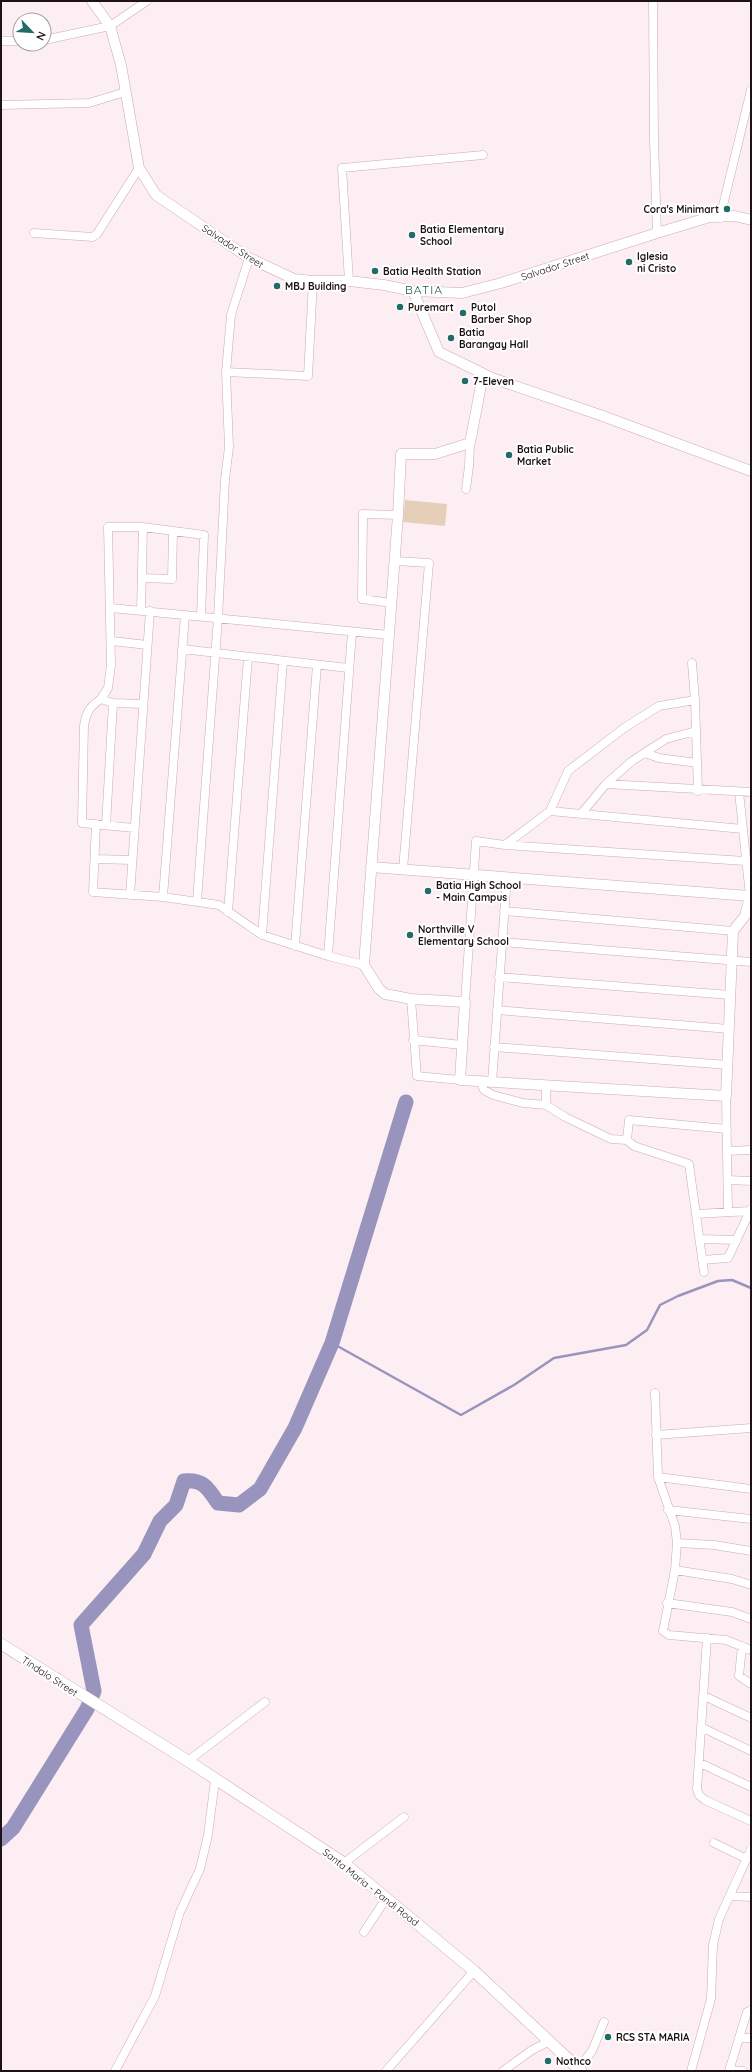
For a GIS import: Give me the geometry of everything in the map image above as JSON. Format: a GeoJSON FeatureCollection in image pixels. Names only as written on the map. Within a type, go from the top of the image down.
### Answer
{"type":"FeatureCollection","features":[{"type":"Feature","properties":{"kind":"main road","name":"Tindalo Street"},"geometry":{"type":"LineString","coordinates":[[1,1644],[99,1707]]}},
{"type":"Feature","properties":{"kind":"main road","name":"Santa Maria - Pandi Road"},"geometry":{"type":"LineString","coordinates":[[99,1707],[188,1761],[344,1863],[387,1897],[474,1971],[580,2070]]}},
{"type":"Feature","properties":{"kind":"street","name":"Salvador Street"},"geometry":{"type":"LineString","coordinates":[[92,1],[110,26],[126,92],[139,168],[156,195],[249,258],[294,279],[313,281],[349,281],[384,285],[413,291],[462,293],[488,287],[657,232],[710,217],[720,218],[735,216],[751,220]]}},
{"type":"Feature","properties":{"kind":"street"},"geometry":{"type":"LineString","coordinates":[[52,38],[110,26],[147,1]]}},
{"type":"Feature","properties":{"kind":"street"},"geometry":{"type":"LineString","coordinates":[[653,1],[654,141],[657,232]]}},
{"type":"Feature","properties":{"kind":"street"},"geometry":{"type":"LineString","coordinates":[[1,41],[12,41]]}},
{"type":"Feature","properties":{"kind":"street"},"geometry":{"type":"LineString","coordinates":[[720,218],[751,90]]}},
{"type":"Feature","properties":{"kind":"street"},"geometry":{"type":"LineString","coordinates":[[1,105],[89,103],[126,92]]}},
{"type":"Feature","properties":{"kind":"street"},"geometry":{"type":"LineString","coordinates":[[349,281],[342,168],[483,155]]}},
{"type":"Feature","properties":{"kind":"street"},"geometry":{"type":"LineString","coordinates":[[34,233],[93,237],[97,234],[139,168]]}},
{"type":"Feature","properties":{"kind":"street"},"geometry":{"type":"LineString","coordinates":[[197,901],[216,653],[225,480],[229,447],[226,372],[231,315],[249,258]]}},
{"type":"Feature","properties":{"kind":"street"},"geometry":{"type":"LineString","coordinates":[[226,372],[308,376],[313,281]]}},
{"type":"Feature","properties":{"kind":"street"},"geometry":{"type":"LineString","coordinates":[[413,291],[439,352],[483,375],[600,414],[751,470]]}},
{"type":"Feature","properties":{"kind":"street"},"geometry":{"type":"LineString","coordinates":[[466,489],[470,443],[483,375]]}},
{"type":"Feature","properties":{"kind":"street"},"geometry":{"type":"LineString","coordinates":[[465,1002],[411,999],[385,994],[379,989],[364,964],[392,603],[401,454],[435,454],[470,443]]}},
{"type":"Feature","properties":{"kind":"street"},"geometry":{"type":"LineString","coordinates":[[392,603],[362,599],[363,514],[398,515]]}},
{"type":"Feature","properties":{"kind":"street"},"geometry":{"type":"LineString","coordinates":[[134,828],[82,823],[84,726],[87,712],[92,705],[100,699],[108,688],[112,641],[108,527],[143,527],[204,535],[201,616]]}},
{"type":"Feature","properties":{"kind":"street"},"geometry":{"type":"LineString","coordinates":[[141,610],[143,527]]}},
{"type":"Feature","properties":{"kind":"street"},"geometry":{"type":"LineString","coordinates":[[142,578],[172,579],[173,531]]}},
{"type":"Feature","properties":{"kind":"street"},"geometry":{"type":"LineString","coordinates":[[395,561],[429,563],[402,869]]}},
{"type":"Feature","properties":{"kind":"street"},"geometry":{"type":"LineString","coordinates":[[111,608],[389,635]]}},
{"type":"Feature","properties":{"kind":"street"},"geometry":{"type":"LineString","coordinates":[[130,895],[150,611]]}},
{"type":"Feature","properties":{"kind":"street"},"geometry":{"type":"LineString","coordinates":[[163,897],[185,615]]}},
{"type":"Feature","properties":{"kind":"street"},"geometry":{"type":"LineString","coordinates":[[328,956],[348,668],[352,632]]}},
{"type":"Feature","properties":{"kind":"street"},"geometry":{"type":"LineString","coordinates":[[112,641],[147,645]]}},
{"type":"Feature","properties":{"kind":"street"},"geometry":{"type":"LineString","coordinates":[[182,649],[348,668]]}},
{"type":"Feature","properties":{"kind":"street"},"geometry":{"type":"LineString","coordinates":[[228,912],[248,656]]}},
{"type":"Feature","properties":{"kind":"street"},"geometry":{"type":"LineString","coordinates":[[262,935],[283,661]]}},
{"type":"Feature","properties":{"kind":"street"},"geometry":{"type":"LineString","coordinates":[[692,663],[695,700],[698,791]]}},
{"type":"Feature","properties":{"kind":"street"},"geometry":{"type":"LineString","coordinates":[[295,946],[317,664]]}},
{"type":"Feature","properties":{"kind":"street"},"geometry":{"type":"LineString","coordinates":[[100,699],[113,703],[143,704]]}},
{"type":"Feature","properties":{"kind":"street"},"geometry":{"type":"LineString","coordinates":[[505,845],[550,811],[568,771],[618,732],[659,706],[695,700]]}},
{"type":"Feature","properties":{"kind":"street"},"geometry":{"type":"LineString","coordinates":[[106,826],[113,703]]}},
{"type":"Feature","properties":{"kind":"street"},"geometry":{"type":"LineString","coordinates":[[581,814],[606,784],[632,761],[666,739],[696,731]]}},
{"type":"Feature","properties":{"kind":"street"},"geometry":{"type":"LineString","coordinates":[[645,753],[659,758],[697,762]]}},
{"type":"Feature","properties":{"kind":"street"},"geometry":{"type":"LineString","coordinates":[[606,784],[698,791],[751,792]]}},
{"type":"Feature","properties":{"kind":"street"},"geometry":{"type":"LineString","coordinates":[[728,1212],[726,1096],[733,931],[745,916],[750,896],[739,792]]}},
{"type":"Feature","properties":{"kind":"street"},"geometry":{"type":"LineString","coordinates":[[550,811],[742,829]]}},
{"type":"Feature","properties":{"kind":"street"},"geometry":{"type":"LineString","coordinates":[[96,824],[93,892],[163,897],[219,905],[262,935],[328,956],[364,964]]}},
{"type":"Feature","properties":{"kind":"street"},"geometry":{"type":"LineString","coordinates":[[460,1080],[475,875],[476,841],[505,845],[746,862]]}},
{"type":"Feature","properties":{"kind":"street"},"geometry":{"type":"LineString","coordinates":[[95,859],[132,860]]}},
{"type":"Feature","properties":{"kind":"street"},"geometry":{"type":"LineString","coordinates":[[371,867],[750,896]]}},
{"type":"Feature","properties":{"kind":"street"},"geometry":{"type":"LineString","coordinates":[[492,1082],[507,877]]}},
{"type":"Feature","properties":{"kind":"street"},"geometry":{"type":"LineString","coordinates":[[504,911],[733,931]]}},
{"type":"Feature","properties":{"kind":"street"},"geometry":{"type":"LineString","coordinates":[[502,942],[751,962]]}},
{"type":"Feature","properties":{"kind":"street"},"geometry":{"type":"LineString","coordinates":[[499,977],[730,995]]}},
{"type":"Feature","properties":{"kind":"street"},"geometry":{"type":"LineString","coordinates":[[411,999],[417,1076],[460,1080],[726,1096]]}},
{"type":"Feature","properties":{"kind":"street"},"geometry":{"type":"LineString","coordinates":[[497,1010],[729,1029]]}},
{"type":"Feature","properties":{"kind":"street"},"geometry":{"type":"LineString","coordinates":[[413,1040],[462,1045]]}},
{"type":"Feature","properties":{"kind":"street"},"geometry":{"type":"LineString","coordinates":[[494,1048],[728,1065]]}},
{"type":"Feature","properties":{"kind":"street"},"geometry":{"type":"LineString","coordinates":[[480,1081],[484,1090],[493,1095],[523,1103],[546,1105],[565,1117],[611,1139],[627,1140],[634,1146],[689,1164],[704,1272]]}},
{"type":"Feature","properties":{"kind":"street"},"geometry":{"type":"LineString","coordinates":[[546,1085],[546,1105]]}},
{"type":"Feature","properties":{"kind":"street"},"geometry":{"type":"LineString","coordinates":[[627,1140],[628,1120],[727,1129]]}},
{"type":"Feature","properties":{"kind":"street"},"geometry":{"type":"LineString","coordinates":[[727,1151],[751,1150]]}},
{"type":"Feature","properties":{"kind":"street"},"geometry":{"type":"LineString","coordinates":[[728,1180],[751,1181]]}},
{"type":"Feature","properties":{"kind":"street"},"geometry":{"type":"LineString","coordinates":[[696,1214],[751,1210],[728,1258],[702,1260]]}},
{"type":"Feature","properties":{"kind":"street"},"geometry":{"type":"LineString","coordinates":[[700,1239],[737,1240]]}},
{"type":"Feature","properties":{"kind":"street"},"geometry":{"type":"LineString","coordinates":[[655,1392],[658,1477],[668,1510],[675,1526],[677,1543],[675,1570],[663,1625],[666,1634],[726,1640],[751,1650]]}},
{"type":"Feature","properties":{"kind":"street"},"geometry":{"type":"LineString","coordinates":[[656,1435],[751,1428]]}},
{"type":"Feature","properties":{"kind":"street"},"geometry":{"type":"LineString","coordinates":[[658,1477],[751,1489]]}},
{"type":"Feature","properties":{"kind":"street"},"geometry":{"type":"LineString","coordinates":[[668,1510],[751,1519]]}},
{"type":"Feature","properties":{"kind":"street"},"geometry":{"type":"LineString","coordinates":[[677,1543],[714,1545],[751,1551]]}},
{"type":"Feature","properties":{"kind":"street"},"geometry":{"type":"LineString","coordinates":[[675,1570],[732,1580],[751,1585]]}},
{"type":"Feature","properties":{"kind":"street"},"geometry":{"type":"LineString","coordinates":[[667,1603],[732,1612],[751,1619]]}},
{"type":"Feature","properties":{"kind":"street"},"geometry":{"type":"LineString","coordinates":[[707,1638],[703,1728],[697,1790],[699,1795],[705,1800],[751,1821]]}},
{"type":"Feature","properties":{"kind":"street"},"geometry":{"type":"LineString","coordinates":[[742,1646],[739,1676],[751,1684]]}},
{"type":"Feature","properties":{"kind":"street"},"geometry":{"type":"LineString","coordinates":[[704,1696],[751,1718]]}},
{"type":"Feature","properties":{"kind":"street"},"geometry":{"type":"LineString","coordinates":[[188,1761],[265,1702]]}},
{"type":"Feature","properties":{"kind":"street"},"geometry":{"type":"LineString","coordinates":[[703,1728],[751,1751]]}},
{"type":"Feature","properties":{"kind":"street"},"geometry":{"type":"LineString","coordinates":[[700,1763],[751,1786]]}},
{"type":"Feature","properties":{"kind":"street"},"geometry":{"type":"LineString","coordinates":[[115,2071],[156,1996],[180,1912],[200,1869],[208,1835],[215,1780]]}},
{"type":"Feature","properties":{"kind":"street"},"geometry":{"type":"LineString","coordinates":[[344,1863],[404,1817]]}},
{"type":"Feature","properties":{"kind":"street"},"geometry":{"type":"LineString","coordinates":[[714,1843],[746,1859]]}},
{"type":"Feature","properties":{"kind":"street"},"geometry":{"type":"LineString","coordinates":[[691,2071],[711,1999],[713,1945],[719,1919],[751,1849]]}},
{"type":"Feature","properties":{"kind":"street"},"geometry":{"type":"LineString","coordinates":[[730,1896],[751,1897]]}},
{"type":"Feature","properties":{"kind":"street"},"geometry":{"type":"LineString","coordinates":[[364,1932],[387,1897]]}},
{"type":"Feature","properties":{"kind":"street"},"geometry":{"type":"LineString","coordinates":[[386,2071],[474,1971]]}},
{"type":"Feature","properties":{"kind":"street"},"geometry":{"type":"LineString","coordinates":[[743,2071],[730,2070],[747,2012],[751,2010]]}},
{"type":"Feature","properties":{"kind":"street"},"geometry":{"type":"LineString","coordinates":[[580,2070],[592,2050],[604,2022]]}},
{"type":"Feature","properties":{"kind":"street"},"geometry":{"type":"LineString","coordinates":[[739,2038],[751,2038]]}},
{"type":"Feature","properties":{"kind":"street"},"geometry":{"type":"LineString","coordinates":[[503,2071],[532,2050],[550,2041]]}},
{"type":"Feature","properties":{"kind":"shaded area"},"geometry":{"type":"Polygon","coordinates":[[[405,500],[447,504],[445,526],[403,522],[405,500]]]}},
{"type":"Feature","properties":{"kind":"waterway"},"geometry":{"type":"LineString","coordinates":[[1,1839],[13,1828],[87,1709],[94,1691],[81,1625],[144,1554],[160,1521],[176,1505],[184,1481],[196,1481],[200,1483],[208,1489],[218,1503],[239,1505],[260,1489],[295,1428],[332,1343],[406,1102]]}},
{"type":"Feature","properties":{"kind":"waterway"},"geometry":{"type":"LineString","coordinates":[[332,1343],[461,1415],[514,1385],[554,1358],[626,1345],[647,1330],[660,1305],[678,1296],[718,1281],[732,1280],[751,1288]]}},
{"type":"Feature","properties":{"kind":"place","name":"Cora's Minimart"},"geometry":{"type":"Point","coordinates":[727,209]}},
{"type":"Feature","properties":{"kind":"place","name":"Batia Elementary School"},"geometry":{"type":"Point","coordinates":[412,235]}},
{"type":"Feature","properties":{"kind":"place","name":"Iglesia ni Cristo"},"geometry":{"type":"Point","coordinates":[629,262]}},
{"type":"Feature","properties":{"kind":"place","name":"Batia Health Station"},"geometry":{"type":"Point","coordinates":[375,271]}},
{"type":"Feature","properties":{"kind":"place","name":"MBJ Building"},"geometry":{"type":"Point","coordinates":[277,286]}},
{"type":"Feature","properties":{"kind":"place","name":"Puremart"},"geometry":{"type":"Point","coordinates":[400,307]}},
{"type":"Feature","properties":{"kind":"place","name":"Putol Barber Shop"},"geometry":{"type":"Point","coordinates":[463,313]}},
{"type":"Feature","properties":{"kind":"place","name":"Batia Barangay Hall"},"geometry":{"type":"Point","coordinates":[451,338]}},
{"type":"Feature","properties":{"kind":"place","name":"7-Eleven"},"geometry":{"type":"Point","coordinates":[465,381]}},
{"type":"Feature","properties":{"kind":"place","name":"Batia Public Market"},"geometry":{"type":"Point","coordinates":[509,455]}},
{"type":"Feature","properties":{"kind":"place","name":"Batia High School - Main Campus"},"geometry":{"type":"Point","coordinates":[428,891]}},
{"type":"Feature","properties":{"kind":"place","name":"Northville V Elementary School"},"geometry":{"type":"Point","coordinates":[410,935]}},
{"type":"Feature","properties":{"kind":"place","name":"RCS STA MARIA"},"geometry":{"type":"Point","coordinates":[608,2037]}},
{"type":"Feature","properties":{"kind":"place","name":"Nothco"},"geometry":{"type":"Point","coordinates":[548,2061]}},
{"type":"Feature","properties":{"kind":"district","name":"BATIA"},"geometry":{"type":"Point","coordinates":[424,290]}}]}
